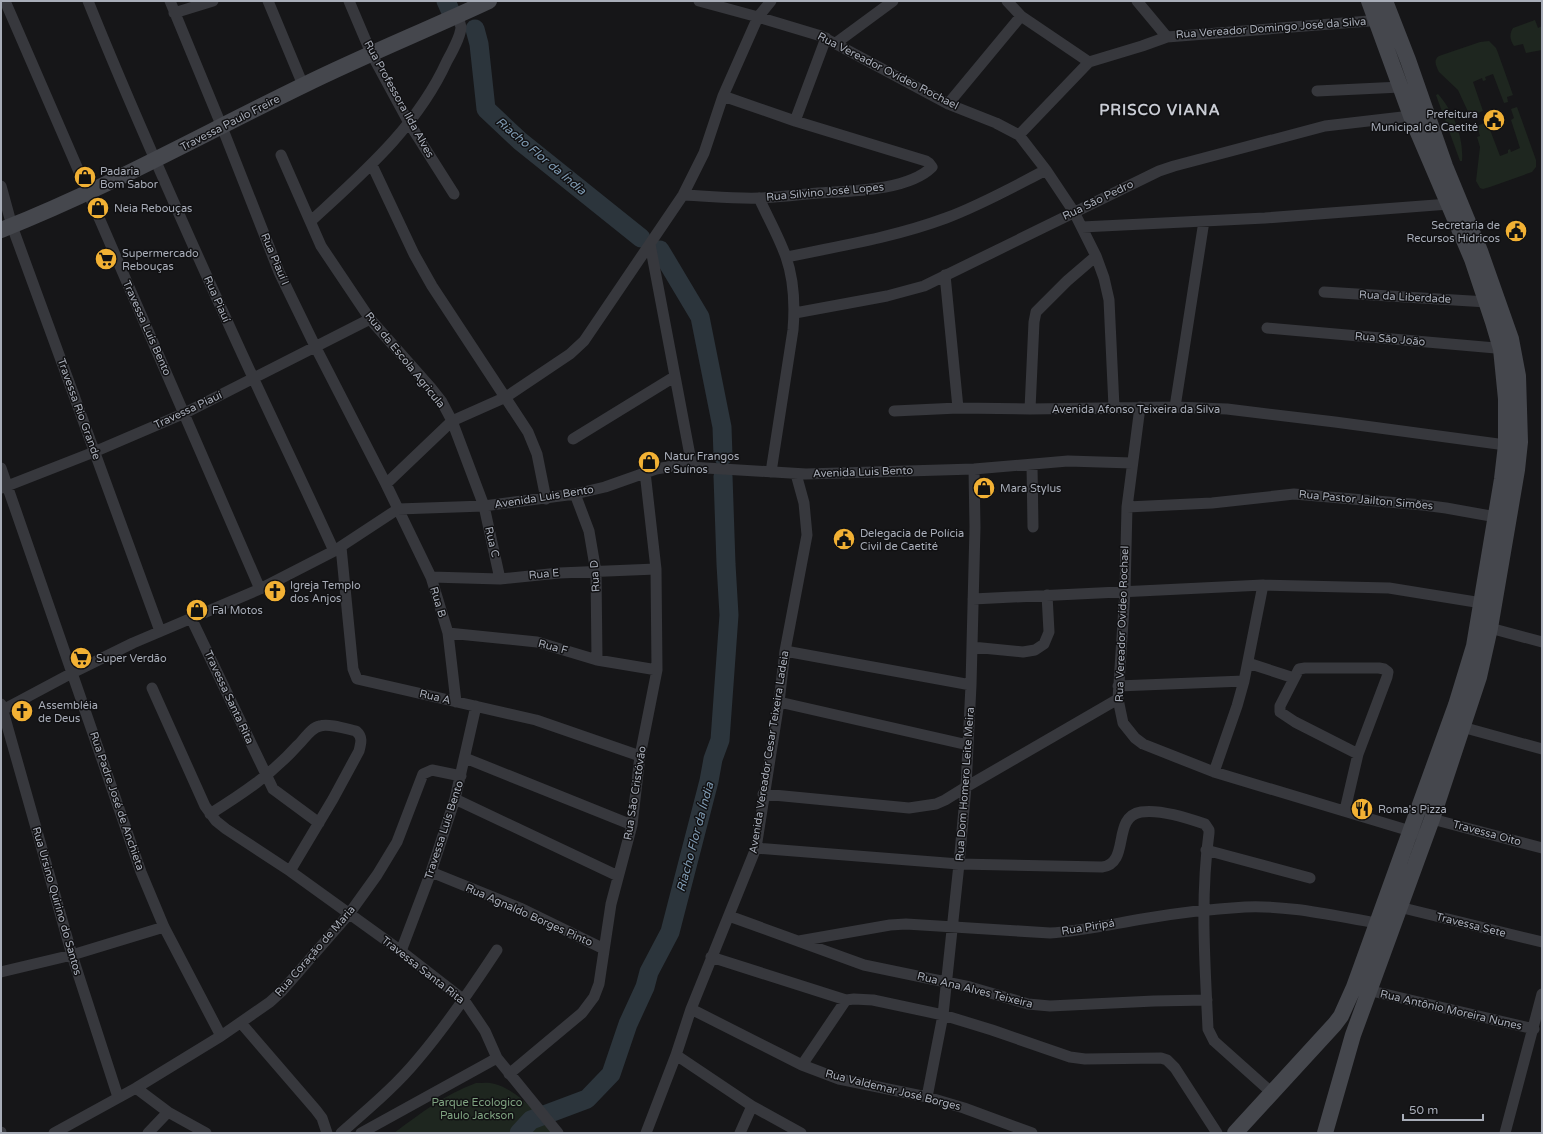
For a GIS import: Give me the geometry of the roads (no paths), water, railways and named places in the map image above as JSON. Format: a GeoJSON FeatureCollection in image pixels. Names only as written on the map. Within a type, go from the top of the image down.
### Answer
{"type":"FeatureCollection","features":[{"type":"Feature","properties":{"kind":"street","name":"Travessa Luís Bento"},"geometry":{"type":"LineString","coordinates":[[5,1],[87,193],[185,413],[260,589]]}},
{"type":"Feature","properties":{"kind":"street","name":"Rua Piauí"},"geometry":{"type":"LineString","coordinates":[[88,1],[155,160],[254,378],[337,549]]}},
{"type":"Feature","properties":{"kind":"street","name":"Rua Piauí I"},"geometry":{"type":"LineString","coordinates":[[170,1],[222,127],[279,272],[398,509]]}},
{"type":"Feature","properties":{"kind":"street"},"geometry":{"type":"LineString","coordinates":[[174,13],[213,1]]}},
{"type":"Feature","properties":{"kind":"street"},"geometry":{"type":"LineString","coordinates":[[268,1],[303,85]]}},
{"type":"Feature","properties":{"kind":"street","name":"Rua Professora Ilda Alves"},"geometry":{"type":"LineString","coordinates":[[349,1],[371,52],[409,123],[454,194]]}},
{"type":"Feature","properties":{"kind":"street","name":"Travessa Paulo Freire"},"geometry":{"type":"LineString","coordinates":[[6,228],[87,193],[371,52],[489,1]]}},
{"type":"Feature","properties":{"kind":"street","name":"Rua Vereador Ovídeo Rochael"},"geometry":{"type":"LineString","coordinates":[[699,1],[808,31],[831,40],[948,104],[996,123],[1019,135],[1046,170],[1074,212],[1096,256],[1104,278],[1109,300],[1114,407]]}},
{"type":"Feature","properties":{"kind":"street"},"geometry":{"type":"LineString","coordinates":[[386,484],[452,421],[506,398],[570,354],[584,341],[683,195],[704,152],[723,96],[758,17],[771,1]]}},
{"type":"Feature","properties":{"kind":"street"},"geometry":{"type":"LineString","coordinates":[[723,96],[795,121],[831,40],[893,1]]}},
{"type":"Feature","properties":{"kind":"street"},"geometry":{"type":"LineString","coordinates":[[1007,1],[1021,16],[1089,62]]}},
{"type":"Feature","properties":{"kind":"street"},"geometry":{"type":"LineString","coordinates":[[1137,1],[1167,36]]}},
{"type":"Feature","properties":{"kind":"street"},"geometry":{"type":"LineString","coordinates":[[1327,1132],[1352,1035],[1361,989],[1377,923],[1456,705],[1470,661],[1487,604],[1502,518],[1517,470],[1512,446],[1518,376],[1486,302],[1455,208],[1440,153],[1408,60],[1384,20],[1370,1]]}},
{"type":"Feature","properties":{"kind":"street"},"geometry":{"type":"LineString","coordinates":[[1385,1],[1384,20],[1393,66],[1411,116],[1455,208],[1506,322],[1507,349]]}},
{"type":"Feature","properties":{"kind":"street"},"geometry":{"type":"LineString","coordinates":[[311,221],[372,165],[409,123],[438,80],[449,58],[461,29],[458,15]]}},
{"type":"Feature","properties":{"kind":"street"},"geometry":{"type":"LineString","coordinates":[[948,104],[1021,16]]}},
{"type":"Feature","properties":{"kind":"street","name":"Rua Vereador Domingo José da Silva"},"geometry":{"type":"LineString","coordinates":[[1019,135],[1089,62],[1142,46],[1167,36],[1384,20]]}},
{"type":"Feature","properties":{"kind":"street"},"geometry":{"type":"LineString","coordinates":[[1393,66],[1408,60]]}},
{"type":"Feature","properties":{"kind":"street"},"geometry":{"type":"LineString","coordinates":[[1317,91],[1401,87]]}},
{"type":"Feature","properties":{"kind":"street","name":"Rua São Pedro"},"geometry":{"type":"LineString","coordinates":[[795,313],[907,291],[924,286],[1159,171],[1174,166],[1325,126],[1411,116]]}},
{"type":"Feature","properties":{"kind":"street","name":"Rua Silvino José Lopes"},"geometry":{"type":"LineString","coordinates":[[683,195],[759,198],[886,187],[918,176],[932,167],[926,161],[795,121]]}},
{"type":"Feature","properties":{"kind":"street","name":"Rua da Escola Agricula"},"geometry":{"type":"LineString","coordinates":[[281,155],[322,246],[370,319],[442,402],[452,421],[484,506]]}},
{"type":"Feature","properties":{"kind":"street"},"geometry":{"type":"LineString","coordinates":[[372,165],[414,254],[432,286],[528,432],[534,444],[546,499]]}},
{"type":"Feature","properties":{"kind":"street"},"geometry":{"type":"LineString","coordinates":[[786,257],[880,238],[946,218],[985,201],[1046,170]]}},
{"type":"Feature","properties":{"kind":"street","name":"Travessa Rio Grande"},"geometry":{"type":"LineString","coordinates":[[1,186],[6,228],[94,452],[160,631]]}},
{"type":"Feature","properties":{"kind":"street"},"geometry":{"type":"LineString","coordinates":[[759,198],[786,257],[793,289],[795,313],[771,472]]}},
{"type":"Feature","properties":{"kind":"street"},"geometry":{"type":"LineString","coordinates":[[1082,227],[1455,208]]}},
{"type":"Feature","properties":{"kind":"street"},"geometry":{"type":"LineString","coordinates":[[1175,407],[1204,221]]}},
{"type":"Feature","properties":{"kind":"street"},"geometry":{"type":"LineString","coordinates":[[650,244],[692,466]]}},
{"type":"Feature","properties":{"kind":"street"},"geometry":{"type":"LineString","coordinates":[[1030,409],[1034,322],[1036,312],[1067,281],[1096,256]]}},
{"type":"Feature","properties":{"kind":"street"},"geometry":{"type":"LineString","coordinates":[[945,275],[958,408]]}},
{"type":"Feature","properties":{"kind":"street","name":"Rua da Liberdade"},"geometry":{"type":"LineString","coordinates":[[1324,292],[1486,302]]}},
{"type":"Feature","properties":{"kind":"street","name":"Travessa Piauí"},"geometry":{"type":"LineString","coordinates":[[4,487],[94,452],[185,413],[370,319]]}},
{"type":"Feature","properties":{"kind":"street","name":"Rua São João"},"geometry":{"type":"LineString","coordinates":[[1267,328],[1507,349]]}},
{"type":"Feature","properties":{"kind":"street"},"geometry":{"type":"LineString","coordinates":[[573,439],[674,377]]}},
{"type":"Feature","properties":{"kind":"street","name":"Rua Vereador Ovídeo Rochael"},"geometry":{"type":"LineString","coordinates":[[1140,407],[1127,507],[1125,590],[1118,686],[1118,699],[1123,723],[1135,738],[1155,749],[1214,772],[1345,810],[1426,836]]}},
{"type":"Feature","properties":{"kind":"street","name":"Avenida Afonso Teixeira da Silva"},"geometry":{"type":"LineString","coordinates":[[894,411],[958,408],[1030,409],[1175,407],[1247,411],[1512,446]]}},
{"type":"Feature","properties":{"kind":"street","name":"Avenida Luis Bento"},"geometry":{"type":"LineString","coordinates":[[398,509],[484,506],[546,499],[605,487],[645,472],[665,467],[692,466],[796,474],[974,469],[1068,461],[1132,463]]}},
{"type":"Feature","properties":{"kind":"street"},"geometry":{"type":"LineString","coordinates":[[1032,464],[1033,527]]}},
{"type":"Feature","properties":{"kind":"street","name":"Rua Padre José de Anchieta"},"geometry":{"type":"LineString","coordinates":[[1,468],[4,487],[72,673],[141,872],[164,927],[221,1036]]}},
{"type":"Feature","properties":{"kind":"street","name":"Rua Dom Homero Leite Meira"},"geometry":{"type":"LineString","coordinates":[[927,1097],[943,1016],[960,864],[966,787],[972,647],[975,527],[974,469]]}},
{"type":"Feature","properties":{"kind":"street","name":"Rua São Cristóvão"},"geometry":{"type":"LineString","coordinates":[[509,1074],[582,1013],[594,997],[599,984],[609,916],[632,825],[640,756],[658,670],[656,569],[645,472]]}},
{"type":"Feature","properties":{"kind":"street","name":"Avenida Vereador Cesar Teixeira Ladeia"},"geometry":{"type":"LineString","coordinates":[[646,1133],[711,957],[756,848],[786,651],[807,535],[805,509],[796,474]]}},
{"type":"Feature","properties":{"kind":"street","name":"Rua D"},"geometry":{"type":"LineString","coordinates":[[574,494],[589,531],[596,572],[597,660]]}},
{"type":"Feature","properties":{"kind":"street","name":"Rua Pastor Jailton Simões"},"geometry":{"type":"LineString","coordinates":[[1127,507],[1212,503],[1294,494],[1423,505],[1502,518]]}},
{"type":"Feature","properties":{"kind":"street","name":"Rua C"},"geometry":{"type":"LineString","coordinates":[[484,506],[500,578]]}},
{"type":"Feature","properties":{"kind":"street"},"geometry":{"type":"LineString","coordinates":[[2,708],[160,631],[260,589],[337,549],[398,509]]}},
{"type":"Feature","properties":{"kind":"street","name":"Rua B"},"geometry":{"type":"LineString","coordinates":[[398,509],[431,577],[448,633],[456,702]]}},
{"type":"Feature","properties":{"kind":"street","name":"Rua A"},"geometry":{"type":"LineString","coordinates":[[337,549],[355,677],[361,680],[553,725],[640,756]]}},
{"type":"Feature","properties":{"kind":"street","name":"Rua E"},"geometry":{"type":"LineString","coordinates":[[431,577],[500,578],[559,573],[656,569]]}},
{"type":"Feature","properties":{"kind":"street"},"geometry":{"type":"LineString","coordinates":[[973,599],[1125,590],[1263,585],[1389,588],[1487,604]]}},
{"type":"Feature","properties":{"kind":"street"},"geometry":{"type":"LineString","coordinates":[[1214,772],[1244,681],[1263,585]]}},
{"type":"Feature","properties":{"kind":"street"},"geometry":{"type":"LineString","coordinates":[[972,647],[1023,652],[1035,650],[1044,644],[1049,632],[1047,594]]}},
{"type":"Feature","properties":{"kind":"street"},"geometry":{"type":"LineString","coordinates":[[1235,1133],[1335,1024],[1361,989],[1399,907],[1426,836],[1479,677],[1490,628],[1487,604]]}},
{"type":"Feature","properties":{"kind":"street","name":"Travessa Santa Rita"},"geometry":{"type":"LineString","coordinates":[[191,618],[273,789],[319,823]]}},
{"type":"Feature","properties":{"kind":"street"},"geometry":{"type":"LineString","coordinates":[[1490,628],[1542,642]]}},
{"type":"Feature","properties":{"kind":"street","name":"Rua F"},"geometry":{"type":"LineString","coordinates":[[448,633],[537,642],[597,660],[658,670]]}},
{"type":"Feature","properties":{"kind":"street"},"geometry":{"type":"LineString","coordinates":[[786,651],[971,685]]}},
{"type":"Feature","properties":{"kind":"street"},"geometry":{"type":"LineString","coordinates":[[1248,663],[1294,678]]}},
{"type":"Feature","properties":{"kind":"street"},"geometry":{"type":"LineString","coordinates":[[1345,810],[1358,754],[1387,677],[1387,670],[1379,668],[1305,668],[1298,670],[1280,706],[1280,712],[1295,722],[1358,754]]}},
{"type":"Feature","properties":{"kind":"street"},"geometry":{"type":"LineString","coordinates":[[1118,686],[1244,681]]}},
{"type":"Feature","properties":{"kind":"street","name":"Travessa Santa Rita"},"geometry":{"type":"LineString","coordinates":[[152,688],[210,814],[226,829],[290,871],[401,951],[464,1000],[485,1031],[497,1058],[558,1133]]}},
{"type":"Feature","properties":{"kind":"street"},"geometry":{"type":"LineString","coordinates":[[764,794],[910,808],[936,804],[1118,699]]}},
{"type":"Feature","properties":{"kind":"street"},"geometry":{"type":"LineString","coordinates":[[779,702],[968,745]]}},
{"type":"Feature","properties":{"kind":"street","name":"Travessa Luís Bento"},"geometry":{"type":"LineString","coordinates":[[401,951],[431,872],[455,798],[476,706]]}},
{"type":"Feature","properties":{"kind":"street","name":"Rua Ursino Quirino do Santos"},"geometry":{"type":"LineString","coordinates":[[2,708],[72,956],[118,1097]]}},
{"type":"Feature","properties":{"kind":"street"},"geometry":{"type":"LineString","coordinates":[[210,814],[267,776],[308,734],[319,726],[324,725],[356,731],[361,737],[359,751],[319,823],[290,871]]}},
{"type":"Feature","properties":{"kind":"street"},"geometry":{"type":"LineString","coordinates":[[1462,726],[1542,749]]}},
{"type":"Feature","properties":{"kind":"street"},"geometry":{"type":"LineString","coordinates":[[465,758],[632,825]]}},
{"type":"Feature","properties":{"kind":"street","name":"Rua Coração de Maria"},"geometry":{"type":"LineString","coordinates":[[54,1133],[136,1088],[221,1036],[270,1002],[282,991],[349,914],[377,875],[397,842],[423,774],[432,770],[461,776]]}},
{"type":"Feature","properties":{"kind":"street"},"geometry":{"type":"LineString","coordinates":[[455,798],[618,876]]}},
{"type":"Feature","properties":{"kind":"street"},"geometry":{"type":"LineString","coordinates":[[756,848],[960,864],[1102,867],[1109,866],[1116,859],[1125,824],[1133,814],[1149,811],[1160,812],[1205,824],[1209,830],[1203,881],[1208,1029],[1214,1041],[1272,1093]]}},
{"type":"Feature","properties":{"kind":"street","name":"Travessa Oito"},"geometry":{"type":"LineString","coordinates":[[1432,819],[1542,848]]}},
{"type":"Feature","properties":{"kind":"street"},"geometry":{"type":"LineString","coordinates":[[1206,850],[1310,878]]}},
{"type":"Feature","properties":{"kind":"street","name":"Rua Agnaldo Borges Pinto"},"geometry":{"type":"LineString","coordinates":[[431,872],[520,908],[604,949]]}},
{"type":"Feature","properties":{"kind":"street","name":"Rua Piripá"},"geometry":{"type":"LineString","coordinates":[[799,941],[897,924],[952,926],[1050,933],[1067,932],[1161,916],[1244,907],[1274,907],[1377,923]]}},
{"type":"Feature","properties":{"kind":"street","name":"Travessa Sete"},"geometry":{"type":"LineString","coordinates":[[1399,907],[1542,942]]}},
{"type":"Feature","properties":{"kind":"street","name":"Rua Ana Alves Teixeira"},"geometry":{"type":"LineString","coordinates":[[729,916],[864,965],[970,987],[1039,1006],[1162,1000],[1207,1000]]}},
{"type":"Feature","properties":{"kind":"street"},"geometry":{"type":"LineString","coordinates":[[1,972],[72,956],[164,927]]}},
{"type":"Feature","properties":{"kind":"street"},"geometry":{"type":"LineString","coordinates":[[341,1133],[393,1086],[418,1060],[464,1000],[496,950]]}},
{"type":"Feature","properties":{"kind":"street"},"geometry":{"type":"LineString","coordinates":[[711,957],[846,1000],[873,1000],[943,1016],[992,1030],[1070,1057],[1085,1059],[1153,1058],[1167,1060],[1175,1068],[1217,1133]]}},
{"type":"Feature","properties":{"kind":"street","name":"Rua Antônio Moreira Nunes"},"geometry":{"type":"LineString","coordinates":[[1361,989],[1534,1029]]}},
{"type":"Feature","properties":{"kind":"street"},"geometry":{"type":"LineString","coordinates":[[1506,1133],[1542,994]]}},
{"type":"Feature","properties":{"kind":"street"},"geometry":{"type":"LineString","coordinates":[[802,1065],[846,1000]]}},
{"type":"Feature","properties":{"kind":"street","name":"Rua Valdemar José Borges"},"geometry":{"type":"LineString","coordinates":[[691,1009],[802,1065],[838,1079],[927,1097],[964,1108],[1032,1133]]}},
{"type":"Feature","properties":{"kind":"street"},"geometry":{"type":"LineString","coordinates":[[241,1023],[316,1110],[322,1118],[327,1133]]}},
{"type":"Feature","properties":{"kind":"street"},"geometry":{"type":"LineString","coordinates":[[676,1055],[752,1106],[801,1133]]}},
{"type":"Feature","properties":{"kind":"street"},"geometry":{"type":"LineString","coordinates":[[361,1133],[497,1058]]}},
{"type":"Feature","properties":{"kind":"street"},"geometry":{"type":"LineString","coordinates":[[136,1088],[168,1112],[206,1133]]}},
{"type":"Feature","properties":{"kind":"street"},"geometry":{"type":"LineString","coordinates":[[740,1133],[752,1106]]}},
{"type":"Feature","properties":{"kind":"street"},"geometry":{"type":"LineString","coordinates":[[148,1133],[168,1112]]}},
{"type":"Feature","properties":{"kind":"waterway","name":"Riacho Flor da Índia"},"geometry":{"type":"LineString","coordinates":[[446,1],[450,10]]}},
{"type":"Feature","properties":{"kind":"waterway","name":"Riacho Flor da Índia"},"geometry":{"type":"LineString","coordinates":[[475,29],[479,44],[486,109],[520,141],[641,238]]}},
{"type":"Feature","properties":{"kind":"waterway","name":"Riacho Flor da Índia"},"geometry":{"type":"LineString","coordinates":[[660,250],[700,317],[722,427],[723,456]]}},
{"type":"Feature","properties":{"kind":"waterway","name":"Riacho Flor da Índia"},"geometry":{"type":"LineString","coordinates":[[519,1133],[531,1120],[587,1099],[611,1074],[628,1024],[645,987],[649,972],[670,932],[709,781],[713,759],[720,740],[729,615],[723,476]]}},
{"type":"Feature","properties":{"kind":"place","name":"Prefeitura Municipal de Caetité"},"geometry":{"type":"Point","coordinates":[1494,120]}},
{"type":"Feature","properties":{"kind":"place","name":"Padaria Bom Sabor"},"geometry":{"type":"Point","coordinates":[85,177]}},
{"type":"Feature","properties":{"kind":"place","name":"Neia Rebouças"},"geometry":{"type":"Point","coordinates":[98,208]}},
{"type":"Feature","properties":{"kind":"place","name":"Secretaria de Recursos Hídricos"},"geometry":{"type":"Point","coordinates":[1516,231]}},
{"type":"Feature","properties":{"kind":"place","name":"Supermercado Rebouças"},"geometry":{"type":"Point","coordinates":[106,259]}},
{"type":"Feature","properties":{"kind":"place","name":"Natur Frangos e Suínos"},"geometry":{"type":"Point","coordinates":[649,462]}},
{"type":"Feature","properties":{"kind":"place","name":"Mara Stylus"},"geometry":{"type":"Point","coordinates":[984,488]}},
{"type":"Feature","properties":{"kind":"place","name":"Delegacia de Polícia Civil de Caetité"},"geometry":{"type":"Point","coordinates":[844,539]}},
{"type":"Feature","properties":{"kind":"place","name":"Igreja Templo dos Anjos"},"geometry":{"type":"Point","coordinates":[275,591]}},
{"type":"Feature","properties":{"kind":"place","name":"Fal Motos"},"geometry":{"type":"Point","coordinates":[197,610]}},
{"type":"Feature","properties":{"kind":"place","name":"Super Verdão"},"geometry":{"type":"Point","coordinates":[81,658]}},
{"type":"Feature","properties":{"kind":"place","name":"Assembléia de Deus"},"geometry":{"type":"Point","coordinates":[22,711]}},
{"type":"Feature","properties":{"kind":"place","name":"Roma's Pizza"},"geometry":{"type":"Point","coordinates":[1362,809]}},
{"type":"Feature","properties":{"kind":"district","name":"PRISCO VIANA"},"geometry":{"type":"Point","coordinates":[1160,110]}},
{"type":"Feature","properties":{"kind":"park label","name":"Parque Ecologico Paulo Jackson"},"geometry":{"type":"Point","coordinates":[477,1108]}}]}
